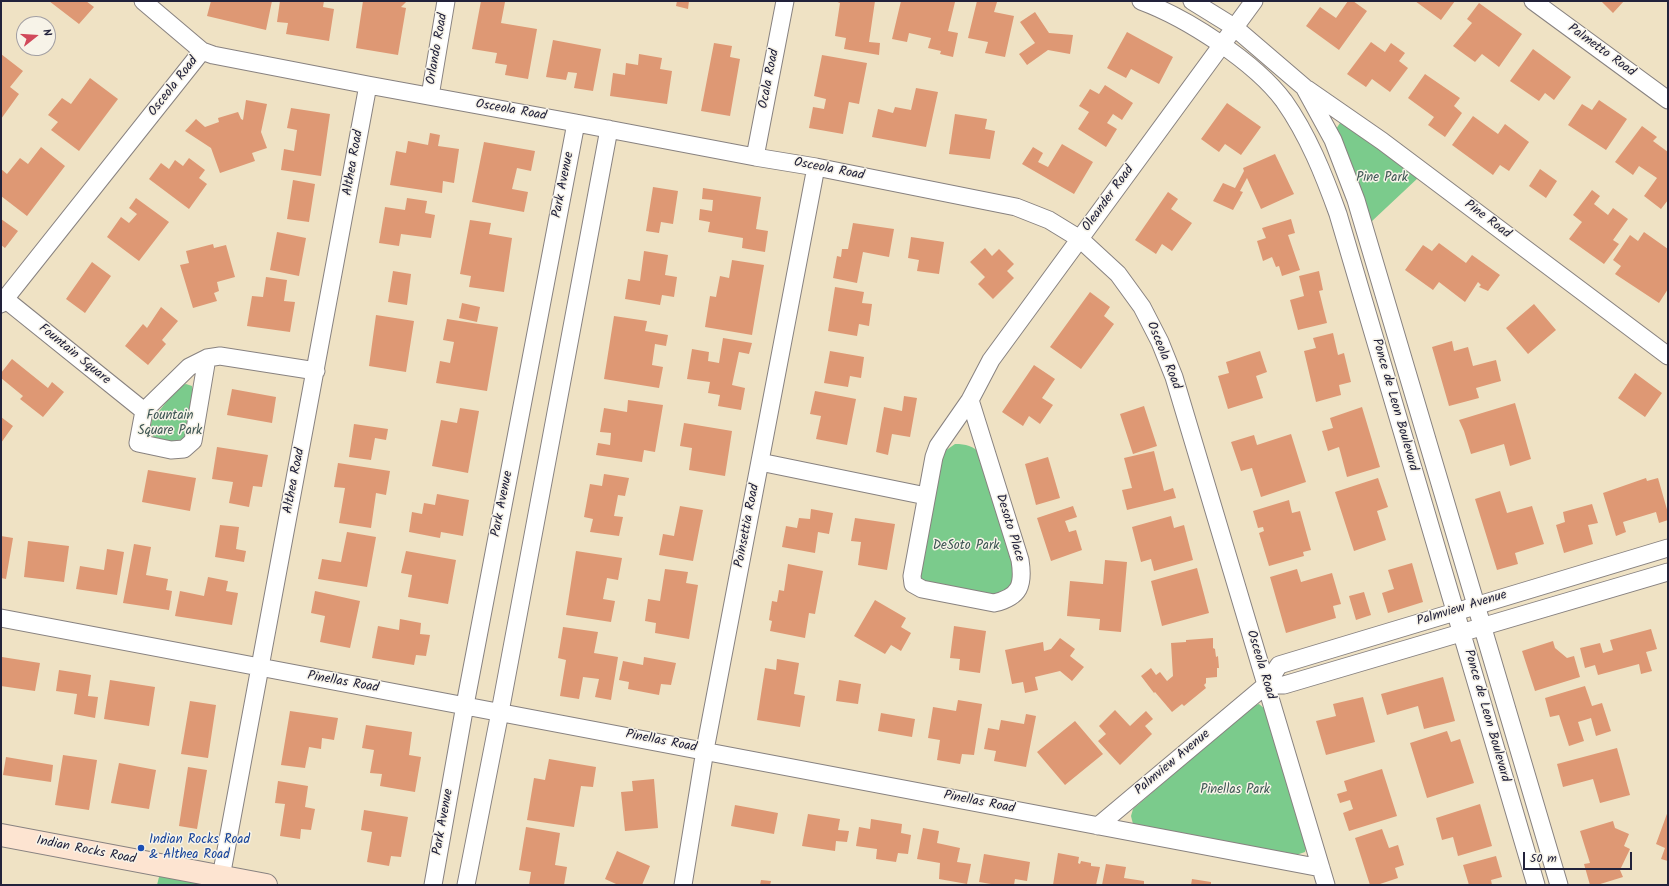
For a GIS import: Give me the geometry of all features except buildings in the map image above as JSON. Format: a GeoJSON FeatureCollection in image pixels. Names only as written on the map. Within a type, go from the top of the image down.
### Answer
{"type":"FeatureCollection","features":[{"type":"Feature","properties":{"kind":"street"},"geometry":{"type":"LineString","coordinates":[[143,1],[202,51]]}},
{"type":"Feature","properties":{"kind":"street","name":"Orlando Road"},"geometry":{"type":"LineString","coordinates":[[430,96],[446,1]]}},
{"type":"Feature","properties":{"kind":"street","name":"Ocala Road"},"geometry":{"type":"LineString","coordinates":[[755,157],[785,1]]}},
{"type":"Feature","properties":{"kind":"street","name":"Ponce de Leon Boulevard"},"geometry":{"type":"LineString","coordinates":[[1141,1],[1174,16],[1221,44],[1259,74],[1284,101],[1307,140],[1326,181],[1338,214],[1536,885]]}},
{"type":"Feature","properties":{"kind":"street","name":"Ponce de Leon Boulevard"},"geometry":{"type":"LineString","coordinates":[[1192,1],[1234,27],[1304,87],[1333,140],[1356,200],[1559,885]]}},
{"type":"Feature","properties":{"kind":"street","name":"Oleander Road"},"geometry":{"type":"LineString","coordinates":[[970,400],[990,360],[1080,240],[1221,44],[1254,1]]}},
{"type":"Feature","properties":{"kind":"street","name":"Palmetto Road"},"geometry":{"type":"LineString","coordinates":[[1533,1],[1668,100]]}},
{"type":"Feature","properties":{"kind":"street","name":"Osceola Road"},"geometry":{"type":"LineString","coordinates":[[3,302],[202,51],[213,55],[368,85],[816,167],[1016,207],[1049,220],[1080,240],[1118,274],[1142,307],[1160,342],[1176,384],[1326,885]]}},
{"type":"Feature","properties":{"kind":"street","name":"Althea Road"},"geometry":{"type":"LineString","coordinates":[[221,877],[368,85]]}},
{"type":"Feature","properties":{"kind":"street","name":"Pine Road"},"geometry":{"type":"LineString","coordinates":[[1304,87],[1382,141],[1668,356]]}},
{"type":"Feature","properties":{"kind":"street","name":"Park Avenue"},"geometry":{"type":"LineString","coordinates":[[434,885],[465,705],[576,123]]}},
{"type":"Feature","properties":{"kind":"street"},"geometry":{"type":"LineString","coordinates":[[466,885],[610,129]]}},
{"type":"Feature","properties":{"kind":"street","name":"Poinsettia Road"},"geometry":{"type":"LineString","coordinates":[[683,885],[705,750],[816,167]]}},
{"type":"Feature","properties":{"kind":"street","name":"Fountain Square"},"geometry":{"type":"LineString","coordinates":[[3,302],[144,411]]}},
{"type":"Feature","properties":{"kind":"street"},"geometry":{"type":"LineString","coordinates":[[207,358],[193,441],[184,449],[171,450],[138,443],[144,411],[189,367],[207,358],[220,356],[316,371]]}},
{"type":"Feature","properties":{"kind":"street","name":"Desoto Place"},"geometry":{"type":"LineString","coordinates":[[970,400],[1020,560],[1022,574],[1020,586],[1014,596],[1005,601],[994,603],[922,589],[913,584],[912,576],[934,457],[938,446],[970,400]]}},
{"type":"Feature","properties":{"kind":"street"},"geometry":{"type":"LineString","coordinates":[[760,462],[926,496]]}},
{"type":"Feature","properties":{"kind":"street","name":"Palmview Avenue"},"geometry":{"type":"LineString","coordinates":[[1098,826],[1266,685],[1280,665],[1668,548]]}},
{"type":"Feature","properties":{"kind":"street","name":"Palmview Avenue"},"geometry":{"type":"LineString","coordinates":[[1266,685],[1284,685],[1462,634],[1668,572]]}},
{"type":"Feature","properties":{"kind":"street","name":"Pinellas Road"},"geometry":{"type":"LineString","coordinates":[[1,618],[705,750],[1321,868]]}},
{"type":"Feature","properties":{"kind":"street","name":"Indian Rocks Road"},"geometry":{"type":"LineString","coordinates":[[1,835],[266,885]]}},
{"type":"Feature","properties":{"kind":"green space","name":"Pine Park"},"geometry":{"type":"Polygon","coordinates":[[[1340,123],[1348,125],[1419,177],[1371,222],[1336,129],[1340,123]]]}},
{"type":"Feature","properties":{"kind":"green space","name":"Fountain Square Park"},"geometry":{"type":"Polygon","coordinates":[[[186,384],[192,386],[193,392],[186,433],[183,439],[168,443],[154,438],[150,429],[152,420],[179,386],[186,384]]]}},
{"type":"Feature","properties":{"kind":"green space","name":"DeSoto Park"},"geometry":{"type":"Polygon","coordinates":[[[955,444],[969,446],[981,454],[1016,574],[1016,581],[1001,598],[927,583],[921,579],[919,571],[938,463],[945,451],[955,444]]]}},
{"type":"Feature","properties":{"kind":"green space","name":"Pinellas Park"},"geometry":{"type":"Polygon","coordinates":[[[1259,704],[1266,710],[1307,845],[1305,852],[1296,855],[1142,828],[1133,824],[1131,816],[1133,809],[1253,706],[1259,704]]]}},
{"type":"Feature","properties":{"kind":"green space"},"geometry":{"type":"Polygon","coordinates":[[[160,873],[224,885],[157,885],[160,873]]]}},
{"type":"Feature","properties":{"kind":"place","name":"Indian Rocks Road & Althea Road"},"geometry":{"type":"Point","coordinates":[141,848]}}]}
